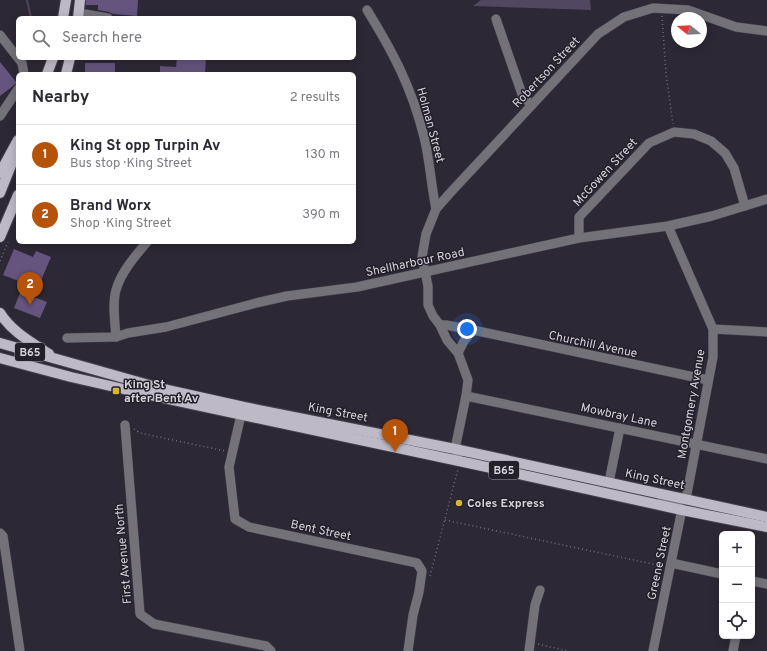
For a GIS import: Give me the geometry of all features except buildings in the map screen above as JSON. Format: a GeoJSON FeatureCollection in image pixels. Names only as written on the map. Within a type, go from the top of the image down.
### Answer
{"type":"FeatureCollection","features":[{"type":"Feature","properties":{"kind":"main road"},"geometry":{"type":"LineString","coordinates":[[63,16],[66,0]]}},
{"type":"Feature","properties":{"kind":"main road"},"geometry":{"type":"LineString","coordinates":[[79,16],[80,0]]}},
{"type":"Feature","properties":{"kind":"main road"},"geometry":{"type":"LineString","coordinates":[[48,72],[52,60]]}},
{"type":"Feature","properties":{"kind":"main road"},"geometry":{"type":"LineString","coordinates":[[66,72],[70,60]]}},
{"type":"Feature","properties":{"kind":"main road"},"geometry":{"type":"LineString","coordinates":[[0,173],[16,144]]}},
{"type":"Feature","properties":{"kind":"main road"},"geometry":{"type":"LineString","coordinates":[[0,193],[16,153]]}},
{"type":"Feature","properties":{"kind":"main road"},"geometry":{"type":"LineString","coordinates":[[0,237],[16,200]]}},
{"type":"Feature","properties":{"kind":"main road"},"geometry":{"type":"LineString","coordinates":[[0,313],[19,334],[59,360]]}},
{"type":"Feature","properties":{"kind":"main road","name":"King Street"},"geometry":{"type":"LineString","coordinates":[[0,343],[163,389],[244,408],[610,478],[659,493],[767,517]]}},
{"type":"Feature","properties":{"kind":"main road","name":"King Street"},"geometry":{"type":"LineString","coordinates":[[2,360],[241,415],[767,527]]}},
{"type":"Feature","properties":{"kind":"street","name":"Robertson Street"},"geometry":{"type":"LineString","coordinates":[[455,449],[468,380],[458,354],[447,340],[428,305],[428,286],[422,257],[426,234],[436,209],[598,34],[624,17],[653,8],[688,10],[736,27],[767,30]]}},
{"type":"Feature","properties":{"kind":"street","name":"Holman Street"},"geometry":{"type":"LineString","coordinates":[[367,10],[391,50],[412,94],[424,137],[436,209]]}},
{"type":"Feature","properties":{"kind":"street"},"geometry":{"type":"LineString","coordinates":[[496,19],[523,98],[532,105]]}},
{"type":"Feature","properties":{"kind":"street"},"geometry":{"type":"LineString","coordinates":[[0,35],[16,56]]}},
{"type":"Feature","properties":{"kind":"street"},"geometry":{"type":"LineString","coordinates":[[19,60],[24,68],[24,72]]}},
{"type":"Feature","properties":{"kind":"street"},"geometry":{"type":"LineString","coordinates":[[0,116],[16,92]]}},
{"type":"Feature","properties":{"kind":"street","name":"McGowen Street"},"geometry":{"type":"LineString","coordinates":[[579,238],[579,217],[649,143],[674,132],[694,134],[711,141],[725,153],[734,168],[745,206]]}},
{"type":"Feature","properties":{"kind":"street","name":"Shellharbour Road"},"geometry":{"type":"LineString","coordinates":[[67,338],[116,337],[132,332],[166,327],[287,296],[357,287],[579,238],[668,226],[712,216],[767,199]]}},
{"type":"Feature","properties":{"kind":"street","name":"Montgomery Avenue"},"geometry":{"type":"LineString","coordinates":[[668,226],[713,329],[713,357],[686,499]]}},
{"type":"Feature","properties":{"kind":"street"},"geometry":{"type":"LineString","coordinates":[[116,337],[116,289],[130,264],[145,244]]}},
{"type":"Feature","properties":{"kind":"street","name":"Churchill Avenue"},"geometry":{"type":"LineString","coordinates":[[440,325],[473,330],[708,380]]}},
{"type":"Feature","properties":{"kind":"street"},"geometry":{"type":"LineString","coordinates":[[713,329],[767,332]]}},
{"type":"Feature","properties":{"kind":"street"},"geometry":{"type":"LineString","coordinates":[[458,354],[464,341],[473,330]]}},
{"type":"Feature","properties":{"kind":"street","name":"Mowbray Lane"},"geometry":{"type":"LineString","coordinates":[[466,396],[767,459]]}},
{"type":"Feature","properties":{"kind":"street","name":"Bent Street"},"geometry":{"type":"LineString","coordinates":[[241,415],[229,467],[235,519],[249,527],[417,563],[422,571],[419,592],[413,615],[408,651]]}},
{"type":"Feature","properties":{"kind":"street","name":"First Avenue North"},"geometry":{"type":"LineString","coordinates":[[125,425],[140,614],[154,624],[266,646],[271,651]]}},
{"type":"Feature","properties":{"kind":"street"},"geometry":{"type":"LineString","coordinates":[[610,478],[620,428]]}},
{"type":"Feature","properties":{"kind":"street"},"geometry":{"type":"LineString","coordinates":[[455,449],[461,456],[473,464]]}},
{"type":"Feature","properties":{"kind":"street"},"geometry":{"type":"LineString","coordinates":[[659,493],[662,497],[679,505],[682,510]]}},
{"type":"Feature","properties":{"kind":"street","name":"Greene Street"},"geometry":{"type":"LineString","coordinates":[[653,651],[682,510]]}},
{"type":"Feature","properties":{"kind":"street"},"geometry":{"type":"LineString","coordinates":[[0,533],[3,536],[20,651]]}},
{"type":"Feature","properties":{"kind":"street"},"geometry":{"type":"LineString","coordinates":[[670,566],[719,574]]}},
{"type":"Feature","properties":{"kind":"street"},"geometry":{"type":"LineString","coordinates":[[755,582],[767,584]]}},
{"type":"Feature","properties":{"kind":"street"},"geometry":{"type":"LineString","coordinates":[[530,647],[535,605],[540,590]]}},
{"type":"Feature","properties":{"kind":"street"},"geometry":{"type":"LineString","coordinates":[[733,651],[735,639]]}},
{"type":"Feature","properties":{"kind":"path"},"geometry":{"type":"LineString","coordinates":[[661,8],[666,74],[674,132]]}},
{"type":"Feature","properties":{"kind":"path"},"geometry":{"type":"LineString","coordinates":[[125,425],[140,433],[232,452]]}},
{"type":"Feature","properties":{"kind":"path"},"geometry":{"type":"LineString","coordinates":[[429,580],[458,467]]}},
{"type":"Feature","properties":{"kind":"path"},"geometry":{"type":"LineString","coordinates":[[445,520],[670,566]]}},
{"type":"Feature","properties":{"kind":"path"},"geometry":{"type":"LineString","coordinates":[[530,647],[568,651]]}},
{"type":"Feature","properties":{"kind":"shaded area"},"geometry":{"type":"Polygon","coordinates":[[[481,0],[590,0],[591,10],[473,6],[481,0]]]}},
{"type":"Feature","properties":{"kind":"waterway"},"geometry":{"type":"LineString","coordinates":[[27,0],[31,16]]}},
{"type":"Feature","properties":{"kind":"place","name":"Brand Worx"},"geometry":{"type":"Point","coordinates":[30,305]}},
{"type":"Feature","properties":{"kind":"place","name":"King St after Bent Av"},"geometry":{"type":"Point","coordinates":[116,391]}},
{"type":"Feature","properties":{"kind":"place","name":"King St opp Turpin Av"},"geometry":{"type":"Point","coordinates":[395,452]}},
{"type":"Feature","properties":{"kind":"place","name":"Coles Express"},"geometry":{"type":"Point","coordinates":[459,503]}}]}
